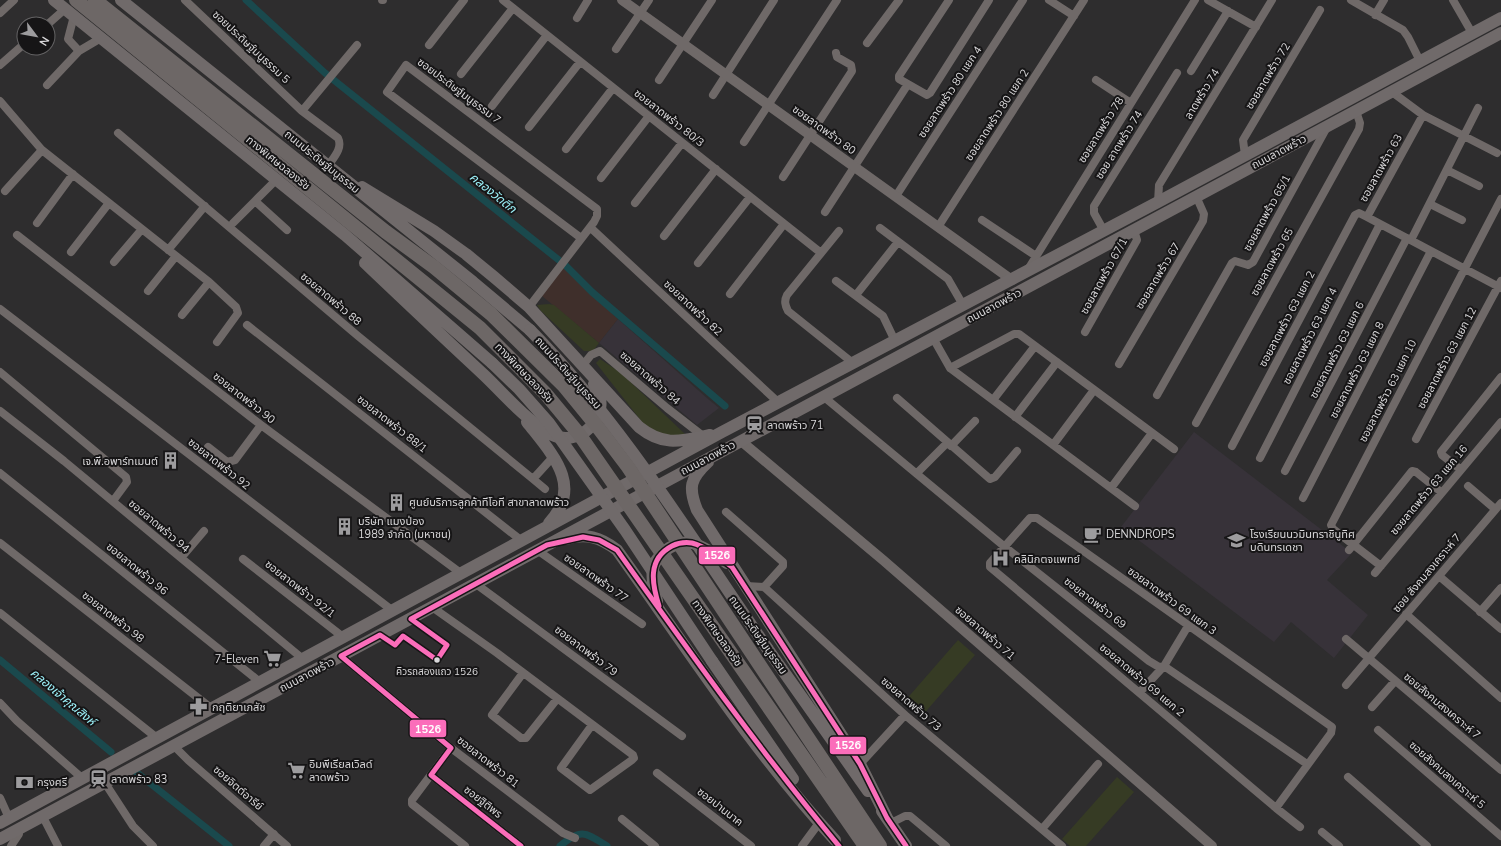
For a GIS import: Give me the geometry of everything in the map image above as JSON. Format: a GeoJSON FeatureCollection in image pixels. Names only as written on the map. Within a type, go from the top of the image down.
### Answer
{"type":"FeatureCollection","features":[{"type":"Feature","properties":{"kind":"highway","name":"ทางพิเศษฉลองรัช"},"geometry":{"type":"LineString","coordinates":[[76,0],[480,328],[545,393],[578,434],[865,846]]}},
{"type":"Feature","properties":{"kind":"highway","name":"ทางพิเศษฉลองรัช"},"geometry":{"type":"LineString","coordinates":[[95,0],[491,314],[564,386],[628,467],[880,846]]}},
{"type":"Feature","properties":{"kind":"main road"},"geometry":{"type":"LineString","coordinates":[[54,0],[345,235],[519,389],[549,423],[625,530],[712,661],[837,843]]}},
{"type":"Feature","properties":{"kind":"main road","name":"ถนนประดิษฐ์มนูธรรม"},"geometry":{"type":"LineString","coordinates":[[121,0],[339,174],[530,330],[571,374],[610,421],[906,846]]}},
{"type":"Feature","properties":{"kind":"main road","name":"ถนนลาดพร้าว"},"geometry":{"type":"LineString","coordinates":[[5,820],[722,432],[1012,280],[1501,18]]}},
{"type":"Feature","properties":{"kind":"main road","name":"ถนนลาดพร้าว"},"geometry":{"type":"LineString","coordinates":[[0,839],[1501,33]]}},
{"type":"Feature","properties":{"kind":"main road"},"geometry":{"type":"LineString","coordinates":[[339,174],[406,212],[434,231],[466,254],[528,306],[639,427],[651,436],[675,442],[722,432]]}},
{"type":"Feature","properties":{"kind":"main road"},"geometry":{"type":"LineString","coordinates":[[1173,194],[1178,206]]}},
{"type":"Feature","properties":{"kind":"main road"},"geometry":{"type":"LineString","coordinates":[[299,199],[321,226],[360,258],[504,395],[547,432],[565,439],[577,437],[594,421],[601,410],[602,399],[598,390],[572,354]]}},
{"type":"Feature","properties":{"kind":"main road"},"geometry":{"type":"LineString","coordinates":[[504,395],[553,457],[563,477],[564,498],[557,513],[543,529]]}},
{"type":"Feature","properties":{"kind":"main road"},"geometry":{"type":"LineString","coordinates":[[725,449],[711,458],[698,472],[692,482],[691,489],[697,510],[732,567],[746,586],[860,764],[889,820]]}},
{"type":"Feature","properties":{"kind":"main road"},"geometry":{"type":"LineString","coordinates":[[629,483],[637,496]]}},
{"type":"Feature","properties":{"kind":"main road"},"geometry":{"type":"LineString","coordinates":[[609,493],[617,507]]}},
{"type":"Feature","properties":{"kind":"main road"},"geometry":{"type":"LineString","coordinates":[[542,548],[572,537],[587,535],[607,542],[617,550],[737,718],[819,823],[837,843]]}},
{"type":"Feature","properties":{"kind":"main road"},"geometry":{"type":"LineString","coordinates":[[660,610],[654,587],[654,566],[661,555],[671,547],[683,543],[692,543],[715,554],[732,567]]}},
{"type":"Feature","properties":{"kind":"street"},"geometry":{"type":"LineString","coordinates":[[0,12],[14,0]]}},
{"type":"Feature","properties":{"kind":"street","name":"ซอยประดิษฐ์มนูธรรม 5"},"geometry":{"type":"LineString","coordinates":[[185,0],[302,111],[338,138],[340,143],[339,150],[328,166]]}},
{"type":"Feature","properties":{"kind":"street"},"geometry":{"type":"LineString","coordinates":[[429,45],[464,0]]}},
{"type":"Feature","properties":{"kind":"street","name":"ซอยลาดพร้าว 80/3"},"geometry":{"type":"LineString","coordinates":[[503,0],[821,253]]}},
{"type":"Feature","properties":{"kind":"street"},"geometry":{"type":"LineString","coordinates":[[577,18],[588,0]]}},
{"type":"Feature","properties":{"kind":"street","name":"ซอยลาดพร้าว 80"},"geometry":{"type":"LineString","coordinates":[[622,0],[1012,280]]}},
{"type":"Feature","properties":{"kind":"street"},"geometry":{"type":"LineString","coordinates":[[616,49],[649,0]]}},
{"type":"Feature","properties":{"kind":"street"},"geometry":{"type":"LineString","coordinates":[[659,80],[712,0]]}},
{"type":"Feature","properties":{"kind":"street"},"geometry":{"type":"LineString","coordinates":[[713,95],[774,0]]}},
{"type":"Feature","properties":{"kind":"street"},"geometry":{"type":"LineString","coordinates":[[744,142],[837,0]]}},
{"type":"Feature","properties":{"kind":"street"},"geometry":{"type":"LineString","coordinates":[[867,43],[899,0]]}},
{"type":"Feature","properties":{"kind":"street"},"geometry":{"type":"LineString","coordinates":[[949,0],[899,76],[899,78],[927,95],[930,93],[989,0]]}},
{"type":"Feature","properties":{"kind":"street","name":"ซอยลาดพร้าว 80 แยก 4"},"geometry":{"type":"LineString","coordinates":[[896,196],[1023,0]]}},
{"type":"Feature","properties":{"kind":"street"},"geometry":{"type":"LineString","coordinates":[[1049,0],[1074,16]]}},
{"type":"Feature","properties":{"kind":"street","name":"ซอยลาดพร้าว 80 แยก 2"},"geometry":{"type":"LineString","coordinates":[[938,226],[1084,0]]}},
{"type":"Feature","properties":{"kind":"street","name":"ซอยลาดพร้าว 78"},"geometry":{"type":"LineString","coordinates":[[1026,272],[1195,0]]}},
{"type":"Feature","properties":{"kind":"street"},"geometry":{"type":"LineString","coordinates":[[1208,0],[1256,27]]}},
{"type":"Feature","properties":{"kind":"street","name":"ลาดพร้าว 74"},"geometry":{"type":"LineString","coordinates":[[1158,202],[1159,185],[1272,0]]}},
{"type":"Feature","properties":{"kind":"street"},"geometry":{"type":"LineString","coordinates":[[1351,0],[1403,30],[1420,61]]}},
{"type":"Feature","properties":{"kind":"street"},"geometry":{"type":"LineString","coordinates":[[1375,15],[1384,0]]}},
{"type":"Feature","properties":{"kind":"street"},"geometry":{"type":"LineString","coordinates":[[1453,0],[1472,33]]}},
{"type":"Feature","properties":{"kind":"street"},"geometry":{"type":"LineString","coordinates":[[461,74],[513,8]]}},
{"type":"Feature","properties":{"kind":"street","name":"ซอยลาดพร้าว 72"},"geometry":{"type":"LineString","coordinates":[[1245,155],[1243,140],[1320,10]]}},
{"type":"Feature","properties":{"kind":"street"},"geometry":{"type":"LineString","coordinates":[[1191,71],[1228,11]]}},
{"type":"Feature","properties":{"kind":"street"},"geometry":{"type":"LineString","coordinates":[[56,20],[70,13]]}},
{"type":"Feature","properties":{"kind":"street"},"geometry":{"type":"LineString","coordinates":[[70,13],[68,39],[79,51]]}},
{"type":"Feature","properties":{"kind":"street"},"geometry":{"type":"LineString","coordinates":[[492,106],[546,35]]}},
{"type":"Feature","properties":{"kind":"street"},"geometry":{"type":"LineString","coordinates":[[47,85],[79,51],[101,38]]}},
{"type":"Feature","properties":{"kind":"street"},"geometry":{"type":"LineString","coordinates":[[302,111],[357,45]]}},
{"type":"Feature","properties":{"kind":"street"},"geometry":{"type":"LineString","coordinates":[[0,65],[16,51]]}},
{"type":"Feature","properties":{"kind":"street"},"geometry":{"type":"LineString","coordinates":[[783,177],[852,71],[851,66],[837,57],[836,53]]}},
{"type":"Feature","properties":{"kind":"street"},"geometry":{"type":"LineString","coordinates":[[529,127],[580,62]]}},
{"type":"Feature","properties":{"kind":"street","name":"ซอยประดิษฐ์มนูธรรม 7"},"geometry":{"type":"LineString","coordinates":[[528,306],[581,238],[597,216],[595,207],[406,65],[386,92],[581,238]]}},
{"type":"Feature","properties":{"kind":"street","name":"ซอย ลาดพร้าว 74"},"geometry":{"type":"LineString","coordinates":[[1104,231],[1094,213],[1094,206],[1177,73]]}},
{"type":"Feature","properties":{"kind":"street"},"geometry":{"type":"LineString","coordinates":[[1096,80],[1131,103]]}},
{"type":"Feature","properties":{"kind":"street"},"geometry":{"type":"LineString","coordinates":[[826,212],[854,166],[908,84]]}},
{"type":"Feature","properties":{"kind":"street"},"geometry":{"type":"LineString","coordinates":[[566,149],[613,88]]}},
{"type":"Feature","properties":{"kind":"street"},"geometry":{"type":"LineString","coordinates":[[1392,92],[1423,115],[1497,153]]}},
{"type":"Feature","properties":{"kind":"street"},"geometry":{"type":"LineString","coordinates":[[0,101],[42,150],[209,282],[236,307],[238,313],[216,342]]}},
{"type":"Feature","properties":{"kind":"street","name":"ซอยลาดพร้าว 63 แยก 6"},"geometry":{"type":"LineString","coordinates":[[1285,471],[1409,239],[1430,204],[1478,108]]}},
{"type":"Feature","properties":{"kind":"street","name":"ซอยลาดพร้าว 65"},"geometry":{"type":"LineString","coordinates":[[1196,423],[1359,129],[1360,123],[1356,111]]}},
{"type":"Feature","properties":{"kind":"street","name":"ซอยลาดพร้าว 63"},"geometry":{"type":"LineString","coordinates":[[1423,115],[1367,217],[1464,268],[1500,285]]}},
{"type":"Feature","properties":{"kind":"street"},"geometry":{"type":"LineString","coordinates":[[601,178],[649,116]]}},
{"type":"Feature","properties":{"kind":"street","name":"ซอยลาดพร้าว 65/1"},"geometry":{"type":"LineString","coordinates":[[1157,395],[1232,263],[1234,261],[1248,265],[1253,262],[1327,126]]}},
{"type":"Feature","properties":{"kind":"street","name":"ซอยลาดพร้าว 88"},"geometry":{"type":"LineString","coordinates":[[118,133],[358,336],[545,489]]}},
{"type":"Feature","properties":{"kind":"street"},"geometry":{"type":"LineString","coordinates":[[635,203],[682,143]]}},
{"type":"Feature","properties":{"kind":"street"},"geometry":{"type":"LineString","coordinates":[[5,191],[42,150]]}},
{"type":"Feature","properties":{"kind":"street"},"geometry":{"type":"LineString","coordinates":[[664,236],[716,169]]}},
{"type":"Feature","properties":{"kind":"street"},"geometry":{"type":"LineString","coordinates":[[1447,170],[1478,186]]}},
{"type":"Feature","properties":{"kind":"street"},"geometry":{"type":"LineString","coordinates":[[36,224],[73,174]]}},
{"type":"Feature","properties":{"kind":"street"},"geometry":{"type":"LineString","coordinates":[[233,223],[276,180]]}},
{"type":"Feature","properties":{"kind":"street","name":"ซอยลาดพร้าว 67"},"geometry":{"type":"LineString","coordinates":[[1119,364],[1203,221],[1204,214],[1196,196]]}},
{"type":"Feature","properties":{"kind":"street"},"geometry":{"type":"LineString","coordinates":[[698,263],[750,197]]}},
{"type":"Feature","properties":{"kind":"street","name":"ซอยลาดพร้าว 63 แยก 10"},"geometry":{"type":"LineString","coordinates":[[1351,547],[1333,529],[1331,525],[1464,268],[1501,200]]}},
{"type":"Feature","properties":{"kind":"street"},"geometry":{"type":"LineString","coordinates":[[255,201],[287,230]]}},
{"type":"Feature","properties":{"kind":"street"},"geometry":{"type":"LineString","coordinates":[[71,252],[109,203]]}},
{"type":"Feature","properties":{"kind":"street"},"geometry":{"type":"LineString","coordinates":[[1430,204],[1462,220]]}},
{"type":"Feature","properties":{"kind":"street"},"geometry":{"type":"LineString","coordinates":[[168,250],[205,206]]}},
{"type":"Feature","properties":{"kind":"street","name":"ซอยลาดพร้าว 63 แยก 2"},"geometry":{"type":"LineString","coordinates":[[1232,446],[1355,215],[1359,213],[1367,217]]}},
{"type":"Feature","properties":{"kind":"street"},"geometry":{"type":"LineString","coordinates":[[982,220],[1036,256]]}},
{"type":"Feature","properties":{"kind":"street"},"geometry":{"type":"LineString","coordinates":[[730,294],[784,224]]}},
{"type":"Feature","properties":{"kind":"street","name":"ซอยลาดพร้าว 63 แยก 4"},"geometry":{"type":"LineString","coordinates":[[1260,458],[1380,224]]}},
{"type":"Feature","properties":{"kind":"street"},"geometry":{"type":"LineString","coordinates":[[880,228],[948,279],[964,305]]}},
{"type":"Feature","properties":{"kind":"street"},"geometry":{"type":"LineString","coordinates":[[114,262],[142,229]]}},
{"type":"Feature","properties":{"kind":"street","name":"ซอยลาดพร้าว 82"},"geometry":{"type":"LineString","coordinates":[[592,229],[779,403]]}},
{"type":"Feature","properties":{"kind":"street","name":"ซอยลาดพร้าว 67/1"},"geometry":{"type":"LineString","coordinates":[[1085,332],[1137,240],[1134,230]]}},
{"type":"Feature","properties":{"kind":"street"},"geometry":{"type":"LineString","coordinates":[[839,231],[787,295],[785,306],[788,311],[853,363]]}},
{"type":"Feature","properties":{"kind":"street","name":"ซอยลาดพร้าว 90"},"geometry":{"type":"LineString","coordinates":[[17,235],[261,425],[462,574]]}},
{"type":"Feature","properties":{"kind":"street"},"geometry":{"type":"LineString","coordinates":[[856,295],[898,242]]}},
{"type":"Feature","properties":{"kind":"street","name":"ซอยลาดพร้าว 63 แยก 8"},"geometry":{"type":"LineString","coordinates":[[1303,498],[1431,251]]}},
{"type":"Feature","properties":{"kind":"street"},"geometry":{"type":"LineString","coordinates":[[148,291],[176,256]]}},
{"type":"Feature","properties":{"kind":"street"},"geometry":{"type":"LineString","coordinates":[[836,281],[883,316],[895,341]]}},
{"type":"Feature","properties":{"kind":"street"},"geometry":{"type":"LineString","coordinates":[[182,315],[209,282]]}},
{"type":"Feature","properties":{"kind":"street","name":"ซอยลาดพร้าว 63 แยก 12"},"geometry":{"type":"LineString","coordinates":[[1416,439],[1500,285]]}},
{"type":"Feature","properties":{"kind":"street","name":"ซอยลาดพร้าว 92"},"geometry":{"type":"LineString","coordinates":[[0,309],[393,611]]}},
{"type":"Feature","properties":{"kind":"street","name":"ซอยลาดพร้าว 88/1"},"geometry":{"type":"LineString","coordinates":[[247,325],[522,541]]}},
{"type":"Feature","properties":{"kind":"street"},"geometry":{"type":"LineString","coordinates":[[950,368],[1014,334],[1019,334],[1174,449]]}},
{"type":"Feature","properties":{"kind":"street"},"geometry":{"type":"LineString","coordinates":[[934,338],[950,368],[1135,506]]}},
{"type":"Feature","properties":{"kind":"street"},"geometry":{"type":"LineString","coordinates":[[993,400],[1035,346]]}},
{"type":"Feature","properties":{"kind":"street","name":"ซอยลาดพร้าว 84"},"geometry":{"type":"LineString","coordinates":[[583,365],[591,355],[600,351],[667,408],[703,436]]}},
{"type":"Feature","properties":{"kind":"street"},"geometry":{"type":"LineString","coordinates":[[1015,417],[1057,362]]}},
{"type":"Feature","properties":{"kind":"street"},"geometry":{"type":"LineString","coordinates":[[0,372],[126,477],[127,482],[113,502]]}},
{"type":"Feature","properties":{"kind":"street"},"geometry":{"type":"LineString","coordinates":[[1460,469],[1442,455],[1441,452],[1501,377]]}},
{"type":"Feature","properties":{"kind":"street"},"geometry":{"type":"LineString","coordinates":[[1053,445],[1094,390]]}},
{"type":"Feature","properties":{"kind":"street","name":"ซอยลาดพร้าว 69"},"geometry":{"type":"LineString","coordinates":[[824,397],[1005,547],[1149,661],[1159,667],[1164,666],[1307,764]]}},
{"type":"Feature","properties":{"kind":"street"},"geometry":{"type":"LineString","coordinates":[[897,398],[949,445],[990,479],[995,477],[1017,451]]}},
{"type":"Feature","properties":{"kind":"street","name":"ซอยลาดพร้าว 94"},"geometry":{"type":"LineString","coordinates":[[0,412],[113,502],[303,659]]}},
{"type":"Feature","properties":{"kind":"street"},"geometry":{"type":"LineString","coordinates":[[916,473],[975,421]]}},
{"type":"Feature","properties":{"kind":"street","name":"ซอยลาดพร้าว 63 แยก 16"},"geometry":{"type":"LineString","coordinates":[[1375,573],[1460,469],[1501,422]]}},
{"type":"Feature","properties":{"kind":"street"},"geometry":{"type":"LineString","coordinates":[[208,448],[228,462],[235,460],[261,425]]}},
{"type":"Feature","properties":{"kind":"street"},"geometry":{"type":"LineString","coordinates":[[1111,488],[1152,433]]}},
{"type":"Feature","properties":{"kind":"street","name":"ซอยลาดพร้าว 71"},"geometry":{"type":"LineString","coordinates":[[741,441],[883,560],[1212,846]]}},
{"type":"Feature","properties":{"kind":"street"},"geometry":{"type":"LineString","coordinates":[[533,479],[553,457]]}},
{"type":"Feature","properties":{"kind":"street"},"geometry":{"type":"LineString","coordinates":[[1381,566],[1351,547],[1412,471],[1416,472],[1441,492]]}},
{"type":"Feature","properties":{"kind":"street","name":"ซอยลาดพร้าว 96"},"geometry":{"type":"LineString","coordinates":[[0,473],[260,682]]}},
{"type":"Feature","properties":{"kind":"street"},"geometry":{"type":"LineString","coordinates":[[1468,486],[1498,506]]}},
{"type":"Feature","properties":{"kind":"street","name":"ซอย สังคมสงเคราะห์ 7"},"geometry":{"type":"LineString","coordinates":[[1346,685],[1498,506]]}},
{"type":"Feature","properties":{"kind":"street"},"geometry":{"type":"LineString","coordinates":[[726,512],[783,562],[783,566],[764,587],[746,586]]}},
{"type":"Feature","properties":{"kind":"street","name":"ซอยลาดพร้าว 69 แยก 3"},"geometry":{"type":"LineString","coordinates":[[1005,547],[1030,518],[1037,518],[1332,727],[1331,733],[1307,764]]}},
{"type":"Feature","properties":{"kind":"street"},"geometry":{"type":"LineString","coordinates":[[181,558],[204,531]]}},
{"type":"Feature","properties":{"kind":"street","name":"ซอยลาดพร้าว 98"},"geometry":{"type":"LineString","coordinates":[[0,543],[211,708]]}},
{"type":"Feature","properties":{"kind":"street","name":"ซอยลาดพร้าว 69 แยก 2"},"geometry":{"type":"LineString","coordinates":[[1005,547],[990,563],[990,567],[1300,827]]}},
{"type":"Feature","properties":{"kind":"street","name":"ซอยลาดพร้าว 77"},"geometry":{"type":"LineString","coordinates":[[542,548],[642,624]]}},
{"type":"Feature","properties":{"kind":"street","name":"ซอยลาดพร้าว 92/1"},"geometry":{"type":"LineString","coordinates":[[243,559],[343,637]]}},
{"type":"Feature","properties":{"kind":"street"},"geometry":{"type":"LineString","coordinates":[[1439,576],[1501,629]]}},
{"type":"Feature","properties":{"kind":"street","name":"ซอยลาดพร้าว 79"},"geometry":{"type":"LineString","coordinates":[[476,584],[682,736]]}},
{"type":"Feature","properties":{"kind":"street","name":"ซอยลาดพร้าว 73"},"geometry":{"type":"LineString","coordinates":[[764,587],[906,715],[1062,846]]}},
{"type":"Feature","properties":{"kind":"street"},"geometry":{"type":"LineString","coordinates":[[1480,612],[1501,588]]}},
{"type":"Feature","properties":{"kind":"street"},"geometry":{"type":"LineString","coordinates":[[432,607],[523,672],[633,755],[634,758],[632,760],[592,790],[587,788],[561,768],[592,725]]}},
{"type":"Feature","properties":{"kind":"street"},"geometry":{"type":"LineString","coordinates":[[0,613],[157,738]]}},
{"type":"Feature","properties":{"kind":"street"},"geometry":{"type":"LineString","coordinates":[[1406,614],[1501,698]]}},
{"type":"Feature","properties":{"kind":"street"},"geometry":{"type":"LineString","coordinates":[[1140,692],[1164,666],[1188,626]]}},
{"type":"Feature","properties":{"kind":"street","name":"ซอยสังคมสงเคราะห์ 7"},"geometry":{"type":"LineString","coordinates":[[1346,639],[1501,770]]}},
{"type":"Feature","properties":{"kind":"street","name":"ซอยลาดพร้าว 81"},"geometry":{"type":"LineString","coordinates":[[341,656],[451,748],[545,820],[571,837]]}},
{"type":"Feature","properties":{"kind":"street"},"geometry":{"type":"LineString","coordinates":[[523,672],[492,715],[521,738],[526,738],[557,699]]}},
{"type":"Feature","properties":{"kind":"street"},"geometry":{"type":"LineString","coordinates":[[1372,708],[1395,681]]}},
{"type":"Feature","properties":{"kind":"street"},"geometry":{"type":"LineString","coordinates":[[0,703],[17,721],[82,778]]}},
{"type":"Feature","properties":{"kind":"street"},"geometry":{"type":"LineString","coordinates":[[860,764],[906,715]]}},
{"type":"Feature","properties":{"kind":"street","name":"ซอยสังคมสงเคราะห์ 5"},"geometry":{"type":"LineString","coordinates":[[1378,730],[1501,836]]}},
{"type":"Feature","properties":{"kind":"street","name":"ซอยจิตต์อารีย์"},"geometry":{"type":"LineString","coordinates":[[174,746],[188,760],[288,846]]}},
{"type":"Feature","properties":{"kind":"street"},"geometry":{"type":"LineString","coordinates":[[451,748],[414,796],[412,804],[465,846]]}},
{"type":"Feature","properties":{"kind":"street"},"geometry":{"type":"LineString","coordinates":[[1042,829],[1098,764]]}},
{"type":"Feature","properties":{"kind":"street"},"geometry":{"type":"LineString","coordinates":[[1276,808],[1307,764]]}},
{"type":"Feature","properties":{"kind":"street","name":"ซอยปานนาค"},"geometry":{"type":"LineString","coordinates":[[657,773],[751,846]]}},
{"type":"Feature","properties":{"kind":"street","name":"ซอยฐิติพร"},"geometry":{"type":"LineString","coordinates":[[431,775],[521,846]]}},
{"type":"Feature","properties":{"kind":"street"},"geometry":{"type":"LineString","coordinates":[[1348,777],[1427,846]]}},
{"type":"Feature","properties":{"kind":"street"},"geometry":{"type":"LineString","coordinates":[[106,783],[133,826],[153,846]]}},
{"type":"Feature","properties":{"kind":"street"},"geometry":{"type":"LineString","coordinates":[[0,798],[5,820]]}},
{"type":"Feature","properties":{"kind":"street"},"geometry":{"type":"LineString","coordinates":[[43,816],[58,846]]}},
{"type":"Feature","properties":{"kind":"street"},"geometry":{"type":"LineString","coordinates":[[889,820],[910,816],[946,846]]}},
{"type":"Feature","properties":{"kind":"street"},"geometry":{"type":"LineString","coordinates":[[622,819],[655,846]]}},
{"type":"Feature","properties":{"kind":"street"},"geometry":{"type":"LineString","coordinates":[[802,846],[819,823]]}},
{"type":"Feature","properties":{"kind":"street"},"geometry":{"type":"LineString","coordinates":[[11,846],[18,838],[18,830]]}},
{"type":"Feature","properties":{"kind":"street"},"geometry":{"type":"LineString","coordinates":[[1322,832],[1339,846]]}},
{"type":"Feature","properties":{"kind":"street"},"geometry":{"type":"LineString","coordinates":[[264,846],[274,834]]}},
{"type":"Feature","properties":{"kind":"shaded area"},"geometry":{"type":"Polygon","coordinates":[[[564,267],[618,319],[599,343],[542,296],[564,267]]]}},
{"type":"Feature","properties":{"kind":"shaded area"},"geometry":{"type":"Polygon","coordinates":[[[618,319],[719,408],[697,425],[599,343],[618,319]]]}},
{"type":"Feature","properties":{"kind":"shaded area","name":"โรงเรียนนวมินทราชินูทิศ บดินทรเดชา"},"geometry":{"type":"Polygon","coordinates":[[[1194,432],[1352,553],[1327,580],[1368,615],[1334,658],[1291,622],[1274,642],[1121,527],[1194,432]]]}},
{"type":"Feature","properties":{"kind":"green space"},"geometry":{"type":"Polygon","coordinates":[[[537,305],[554,305],[599,343],[593,351],[584,351],[541,311],[537,305]]]}},
{"type":"Feature","properties":{"kind":"green space"},"geometry":{"type":"Polygon","coordinates":[[[600,359],[621,373],[686,435],[670,438],[646,427],[596,363],[600,359]]]}},
{"type":"Feature","properties":{"kind":"green space"},"geometry":{"type":"Polygon","coordinates":[[[958,640],[975,655],[921,717],[904,702],[958,640]]]}},
{"type":"Feature","properties":{"kind":"green space"},"geometry":{"type":"Polygon","coordinates":[[[1117,777],[1134,792],[1086,846],[1070,846],[1062,839],[1117,777]]]}},
{"type":"Feature","properties":{"kind":"waterway","name":"คลองวัดตึก"},"geometry":{"type":"LineString","coordinates":[[246,0],[325,73],[565,265],[592,292],[725,406]]}},
{"type":"Feature","properties":{"kind":"waterway","name":"คลองเจ้าคุณสิงห์"},"geometry":{"type":"LineString","coordinates":[[0,660],[111,752]]}},
{"type":"Feature","properties":{"kind":"waterway","name":"คลองเจ้าคุณสิงห์"},"geometry":{"type":"LineString","coordinates":[[136,772],[229,846]]}},
{"type":"Feature","properties":{"kind":"waterway","name":"คลองเจ้าคุณสิงห์"},"geometry":{"type":"LineString","coordinates":[[560,846],[578,834],[588,835],[607,846]]}},
{"type":"Feature","properties":{"kind":"transit line","name":"1526"},"geometry":{"type":"LineString","coordinates":[[521,846],[431,775],[451,748],[341,656],[380,635],[395,645],[403,636],[437,660],[447,645],[411,619],[547,545],[583,537],[599,540],[617,550],[753,737],[839,846]]}},
{"type":"Feature","properties":{"kind":"transit line","name":"1526"},"geometry":{"type":"LineString","coordinates":[[659,606],[653,581],[655,565],[658,558],[664,551],[672,546],[684,543],[698,545],[713,553],[732,567],[860,764],[887,818],[906,846]]}},
{"type":"Feature","properties":{"kind":"place","name":"ลาดพร้าว 71"},"geometry":{"type":"Point","coordinates":[754,425]}},
{"type":"Feature","properties":{"kind":"place","name":"เจ.พี.อพาร์ทเมนต์"},"geometry":{"type":"Point","coordinates":[171,461]}},
{"type":"Feature","properties":{"kind":"place","name":"ศูนย์บริการลูกค้าทีโอที สาขาลาดพร้าว"},"geometry":{"type":"Point","coordinates":[396,502]}},
{"type":"Feature","properties":{"kind":"place","name":"บริษัท แมงป่อง 1989 จำกัด (มหาชน)"},"geometry":{"type":"Point","coordinates":[345,527]}},
{"type":"Feature","properties":{"kind":"place","name":"DENNDROPS"},"geometry":{"type":"Point","coordinates":[1093,534]}},
{"type":"Feature","properties":{"kind":"place","name":"โรงเรียนนวมินทราชินูทิศ บดินทรเดชา"},"geometry":{"type":"Point","coordinates":[1237,540]}},
{"type":"Feature","properties":{"kind":"place","name":"คลินิกตจแพทย์"},"geometry":{"type":"Point","coordinates":[1001,559]}},
{"type":"Feature","properties":{"kind":"place","name":"7-Eleven"},"geometry":{"type":"Point","coordinates":[272,659]}},
{"type":"Feature","properties":{"kind":"place","name":"คิวรถสองแถว 1526"},"geometry":{"type":"Point","coordinates":[437,660]}},
{"type":"Feature","properties":{"kind":"place","name":"กฤติยาเภสัช"},"geometry":{"type":"Point","coordinates":[199,707]}},
{"type":"Feature","properties":{"kind":"place","name":"อิมพีเรียลเวิลด์ ลาดพร้าว"},"geometry":{"type":"Point","coordinates":[296,770]}},
{"type":"Feature","properties":{"kind":"place","name":"ลาดพร้าว 83"},"geometry":{"type":"Point","coordinates":[98,779]}},
{"type":"Feature","properties":{"kind":"place","name":"กรุงศรี"},"geometry":{"type":"Point","coordinates":[24,782]}}]}
